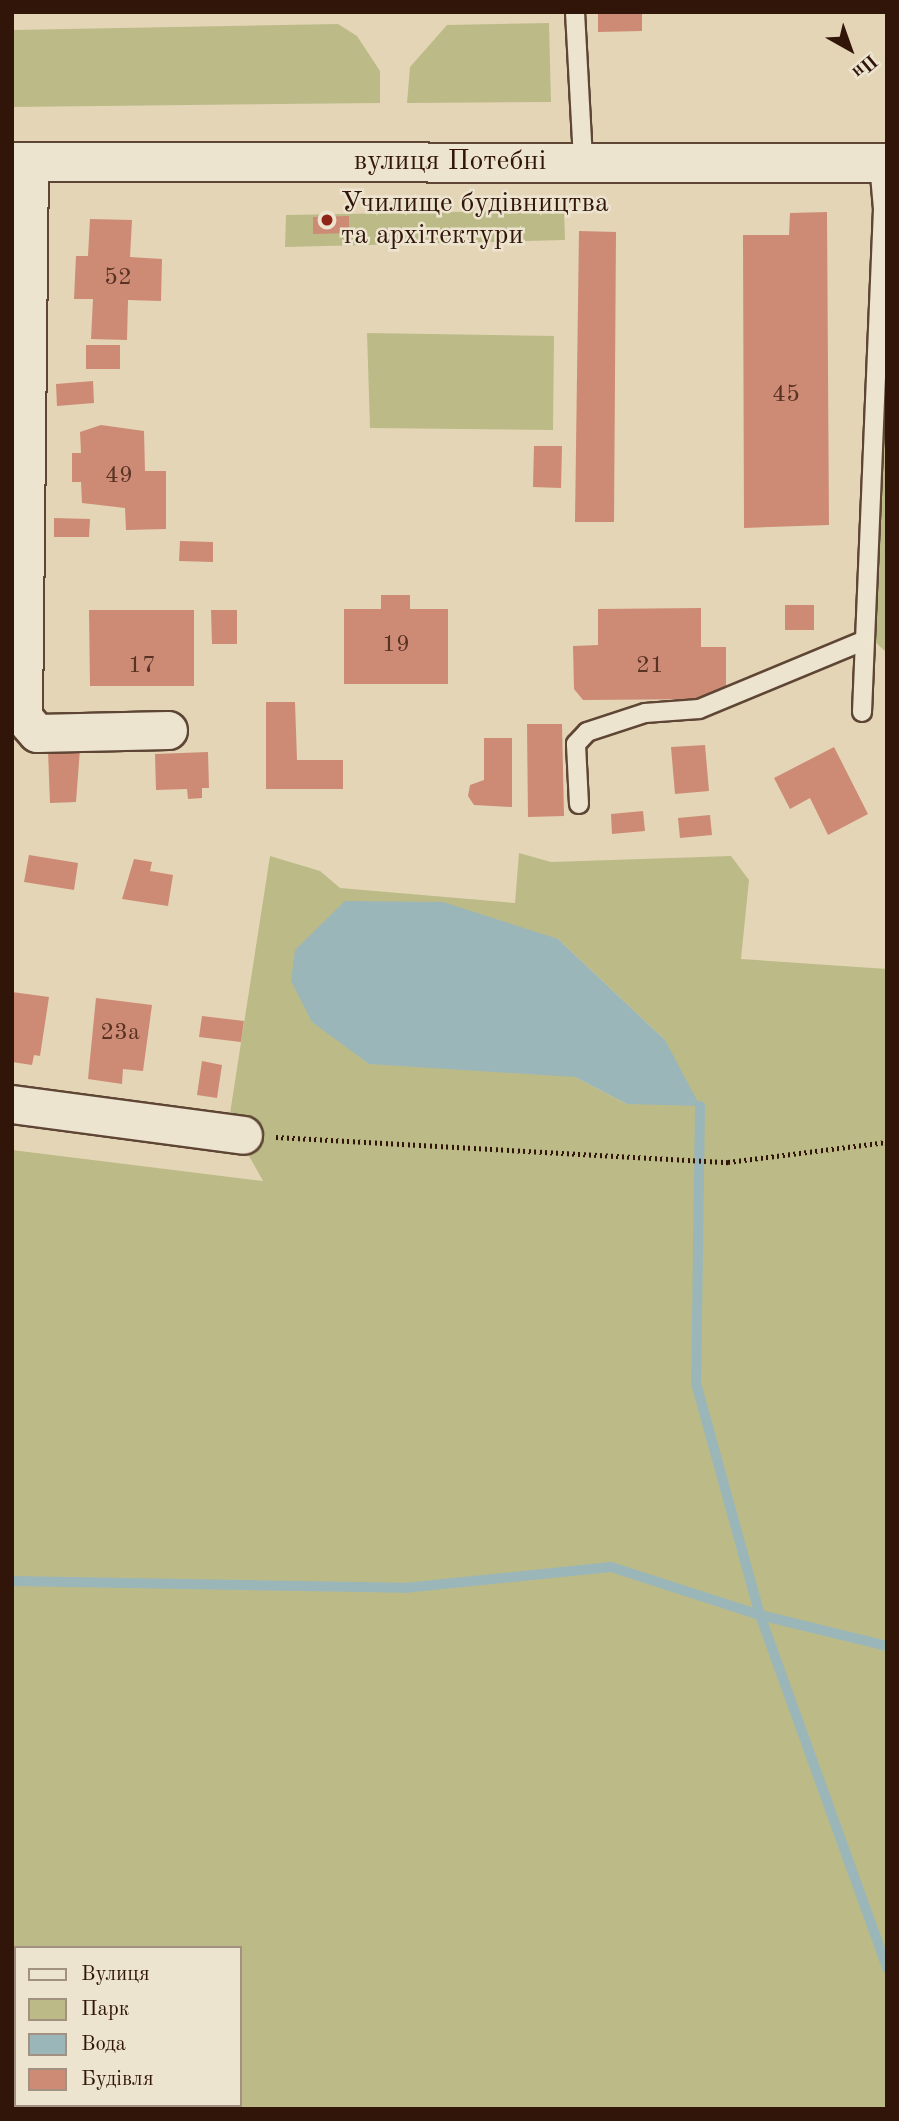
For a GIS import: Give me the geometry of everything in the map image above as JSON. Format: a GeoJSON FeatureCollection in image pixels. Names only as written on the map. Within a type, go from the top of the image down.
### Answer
{"type":"FeatureCollection","features":[{"type":"Feature","properties":{"kind":"street","name":"вулиця Потебні"},"geometry":{"type":"LineString","coordinates":[[21,162],[883,163]]}},
{"type":"Feature","properties":{"kind":"street"},"geometry":{"type":"LineString","coordinates":[[21,162],[23,718],[37,733],[168,730]]}},
{"type":"Feature","properties":{"kind":"street"},"geometry":{"type":"LineString","coordinates":[[12,1104],[243,1135]]}},
{"type":"Feature","properties":{"kind":"lane"},"geometry":{"type":"LineString","coordinates":[[575,12],[583,161]]}},
{"type":"Feature","properties":{"kind":"lane"},"geometry":{"type":"LineString","coordinates":[[862,712],[883,163]]}},
{"type":"Feature","properties":{"kind":"lane"},"geometry":{"type":"LineString","coordinates":[[579,804],[576,744],[587,732],[645,713],[699,709],[863,641]]}},
{"type":"Feature","properties":{"kind":"path"},"geometry":{"type":"LineString","coordinates":[[243,1135],[686,1162],[728,1162],[887,1142]]}},
{"type":"Feature","properties":{"kind":"green space"},"geometry":{"type":"Polygon","coordinates":[[[549,23],[551,102],[407,103],[410,67],[447,25],[549,23]]]}},
{"type":"Feature","properties":{"kind":"green space"},"geometry":{"type":"Polygon","coordinates":[[[338,24],[357,36],[380,71],[380,103],[12,107],[12,30],[338,24]]]}},
{"type":"Feature","properties":{"kind":"green space"},"geometry":{"type":"Polygon","coordinates":[[[564,210],[565,240],[285,247],[286,215],[564,210]]]}},
{"type":"Feature","properties":{"kind":"green space"},"geometry":{"type":"Polygon","coordinates":[[[887,309],[887,653],[873,640],[887,309]]]}},
{"type":"Feature","properties":{"kind":"green space"},"geometry":{"type":"Polygon","coordinates":[[[367,333],[554,336],[553,430],[370,428],[367,333]]]}},
{"type":"Feature","properties":{"kind":"green space"},"geometry":{"type":"Polygon","coordinates":[[[519,853],[551,862],[731,856],[749,880],[741,959],[887,969],[887,2109],[12,2109],[12,1150],[263,1181],[229,1120],[270,856],[320,871],[340,888],[515,903],[519,853]],[[558,939],[575,1077],[627,1104],[665,1040],[558,939]]]}},
{"type":"Feature","properties":{"kind":"water"},"geometry":{"type":"Polygon","coordinates":[[[345,901],[443,902],[558,939],[665,1040],[700,1106],[627,1104],[575,1077],[369,1064],[312,1022],[291,981],[295,950],[345,901]]]}},
{"type":"Feature","properties":{"kind":"building"},"geometry":{"type":"Polygon","coordinates":[[[598,12],[642,12],[642,31],[598,32],[598,12]]]}},
{"type":"Feature","properties":{"kind":"building"},"geometry":{"type":"Polygon","coordinates":[[[827,212],[829,525],[744,528],[743,235],[789,235],[790,213],[827,212]]]}},
{"type":"Feature","properties":{"kind":"building"},"geometry":{"type":"Polygon","coordinates":[[[349,216],[349,233],[313,234],[313,217],[349,216]]]}},
{"type":"Feature","properties":{"kind":"building"},"geometry":{"type":"Polygon","coordinates":[[[90,219],[132,220],[130,257],[162,259],[161,301],[128,300],[127,340],[91,339],[93,299],[74,299],[76,256],[88,256],[90,219]]]}},
{"type":"Feature","properties":{"kind":"building"},"geometry":{"type":"Polygon","coordinates":[[[579,231],[616,232],[614,522],[575,522],[579,231]]]}},
{"type":"Feature","properties":{"kind":"building"},"geometry":{"type":"Polygon","coordinates":[[[86,345],[120,345],[120,369],[86,369],[86,345]]]}},
{"type":"Feature","properties":{"kind":"building"},"geometry":{"type":"Polygon","coordinates":[[[93,381],[94,403],[57,406],[56,384],[93,381]]]}},
{"type":"Feature","properties":{"kind":"building"},"geometry":{"type":"Polygon","coordinates":[[[101,425],[144,431],[145,471],[166,471],[166,529],[126,530],[125,508],[82,503],[81,482],[72,482],[72,453],[81,453],[80,432],[101,425]]]}},
{"type":"Feature","properties":{"kind":"building"},"geometry":{"type":"Polygon","coordinates":[[[534,446],[562,446],[561,488],[533,487],[534,446]]]}},
{"type":"Feature","properties":{"kind":"building"},"geometry":{"type":"Polygon","coordinates":[[[54,518],[90,519],[89,537],[54,537],[54,518]]]}},
{"type":"Feature","properties":{"kind":"building"},"geometry":{"type":"Polygon","coordinates":[[[180,541],[213,542],[213,562],[179,561],[180,541]]]}},
{"type":"Feature","properties":{"kind":"building"},"geometry":{"type":"Polygon","coordinates":[[[381,595],[410,595],[410,609],[448,609],[448,684],[344,684],[344,609],[381,609],[381,595]]]}},
{"type":"Feature","properties":{"kind":"building"},"geometry":{"type":"Polygon","coordinates":[[[785,605],[814,605],[814,630],[785,630],[785,605]]]}},
{"type":"Feature","properties":{"kind":"building"},"geometry":{"type":"Polygon","coordinates":[[[701,608],[701,647],[726,647],[726,687],[715,699],[583,700],[574,689],[573,646],[598,645],[598,609],[701,608]]]}},
{"type":"Feature","properties":{"kind":"building"},"geometry":{"type":"Polygon","coordinates":[[[89,610],[194,610],[194,686],[90,686],[89,610]]]}},
{"type":"Feature","properties":{"kind":"building"},"geometry":{"type":"Polygon","coordinates":[[[211,610],[237,610],[237,644],[212,644],[211,610]]]}},
{"type":"Feature","properties":{"kind":"building"},"geometry":{"type":"Polygon","coordinates":[[[266,702],[295,702],[297,760],[343,760],[343,789],[266,789],[266,702]]]}},
{"type":"Feature","properties":{"kind":"building"},"geometry":{"type":"Polygon","coordinates":[[[527,724],[562,724],[564,816],[528,817],[527,724]]]}},
{"type":"Feature","properties":{"kind":"building"},"geometry":{"type":"Polygon","coordinates":[[[484,738],[512,738],[512,807],[474,805],[468,796],[470,785],[484,780],[484,738]]]}},
{"type":"Feature","properties":{"kind":"building"},"geometry":{"type":"Polygon","coordinates":[[[705,745],[709,791],[675,794],[671,747],[705,745]]]}},
{"type":"Feature","properties":{"kind":"building"},"geometry":{"type":"Polygon","coordinates":[[[834,747],[868,814],[828,835],[810,798],[790,809],[774,778],[834,747]]]}},
{"type":"Feature","properties":{"kind":"building"},"geometry":{"type":"Polygon","coordinates":[[[80,749],[76,802],[50,803],[48,750],[80,749]]]}},
{"type":"Feature","properties":{"kind":"building"},"geometry":{"type":"Polygon","coordinates":[[[208,752],[209,788],[202,788],[202,798],[188,799],[187,789],[156,790],[155,754],[208,752]]]}},
{"type":"Feature","properties":{"kind":"building"},"geometry":{"type":"Polygon","coordinates":[[[643,811],[645,831],[612,834],[611,814],[643,811]]]}},
{"type":"Feature","properties":{"kind":"building"},"geometry":{"type":"Polygon","coordinates":[[[710,815],[712,835],[680,838],[678,818],[710,815]]]}},
{"type":"Feature","properties":{"kind":"building"},"geometry":{"type":"Polygon","coordinates":[[[29,855],[78,863],[74,890],[24,882],[29,855]]]}},
{"type":"Feature","properties":{"kind":"building"},"geometry":{"type":"Polygon","coordinates":[[[134,859],[152,862],[150,871],[173,875],[168,906],[122,899],[134,859]]]}},
{"type":"Feature","properties":{"kind":"building"},"geometry":{"type":"Polygon","coordinates":[[[12,992],[49,997],[40,1056],[34,1055],[32,1065],[12,1062],[12,992]]]}},
{"type":"Feature","properties":{"kind":"building"},"geometry":{"type":"Polygon","coordinates":[[[96,998],[152,1005],[143,1071],[123,1069],[122,1084],[88,1079],[96,998]]]}},
{"type":"Feature","properties":{"kind":"building"},"geometry":{"type":"Polygon","coordinates":[[[202,1016],[244,1021],[241,1042],[199,1037],[202,1016]]]}},
{"type":"Feature","properties":{"kind":"building"},"geometry":{"type":"Polygon","coordinates":[[[202,1061],[222,1065],[217,1098],[197,1095],[202,1061]]]}},
{"type":"Feature","properties":{"kind":"waterway"},"geometry":{"type":"LineString","coordinates":[[700,1106],[696,1383],[760,1615],[887,1968]]}},
{"type":"Feature","properties":{"kind":"waterway"},"geometry":{"type":"LineString","coordinates":[[12,1581],[404,1588],[611,1567],[760,1615],[887,1646]]}},
{"type":"Feature","properties":{"kind":"place","name":"Училище будівництва та архітектури"},"geometry":{"type":"Point","coordinates":[327,220]}}]}
